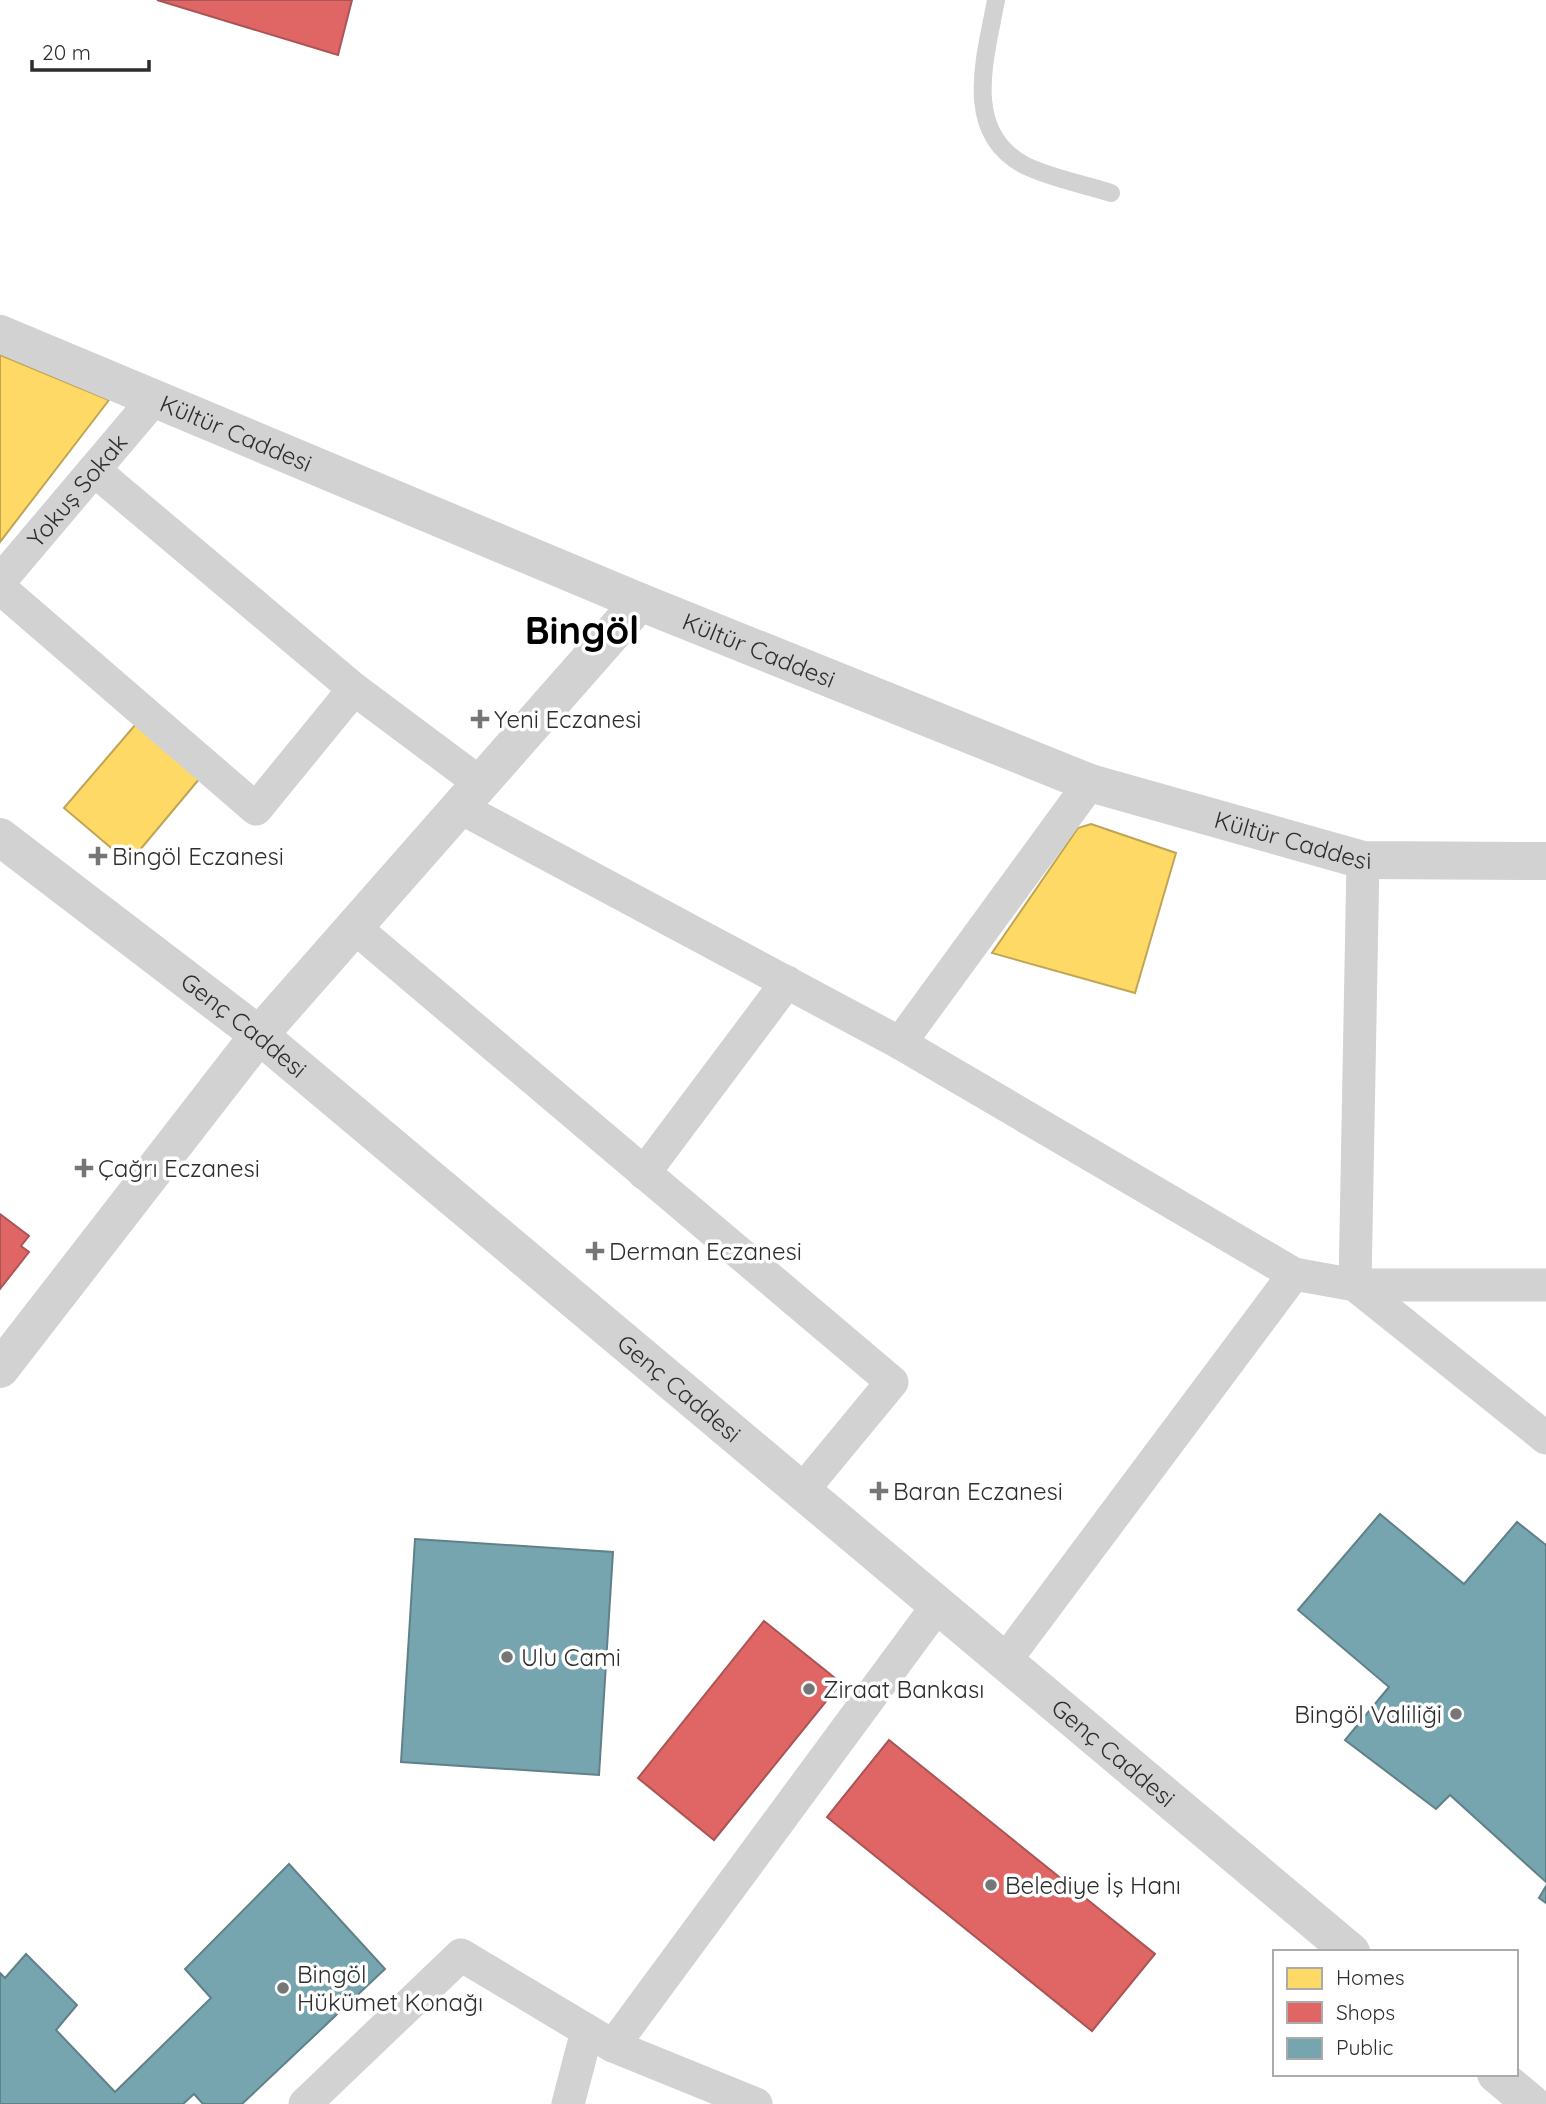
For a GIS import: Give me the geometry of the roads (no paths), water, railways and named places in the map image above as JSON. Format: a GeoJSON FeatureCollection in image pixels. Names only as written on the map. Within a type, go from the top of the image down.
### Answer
{"type":"FeatureCollection","features":[{"type":"Feature","properties":{"kind":"street","name":"Kültür Caddesi"},"geometry":{"type":"LineString","coordinates":[[0,334],[640,602],[1090,783],[1363,860],[1546,861]]}},
{"type":"Feature","properties":{"kind":"street","name":"Yokuş Sokak"},"geometry":{"type":"LineString","coordinates":[[0,581],[154,399]]}},
{"type":"Feature","properties":{"kind":"street"},"geometry":{"type":"LineString","coordinates":[[94,470],[354,689],[470,795],[787,982],[900,1043],[1294,1274],[1355,1285],[1546,1285]]}},
{"type":"Feature","properties":{"kind":"street"},"geometry":{"type":"LineString","coordinates":[[0,588],[256,810],[354,689]]}},
{"type":"Feature","properties":{"kind":"street"},"geometry":{"type":"LineString","coordinates":[[0,1369],[259,1035],[640,602]]}},
{"type":"Feature","properties":{"kind":"street"},"geometry":{"type":"LineString","coordinates":[[900,1043],[1090,783]]}},
{"type":"Feature","properties":{"kind":"street","name":"Genç Caddesi"},"geometry":{"type":"LineString","coordinates":[[0,837],[259,1035],[1349,1950]]}},
{"type":"Feature","properties":{"kind":"street"},"geometry":{"type":"LineString","coordinates":[[1355,1285],[1363,860]]}},
{"type":"Feature","properties":{"kind":"street"},"geometry":{"type":"LineString","coordinates":[[354,927],[892,1382],[802,1491]]}},
{"type":"Feature","properties":{"kind":"street"},"geometry":{"type":"LineString","coordinates":[[644,1173],[787,982]]}},
{"type":"Feature","properties":{"kind":"street"},"geometry":{"type":"LineString","coordinates":[[1005,1661],[1294,1274]]}},
{"type":"Feature","properties":{"kind":"street"},"geometry":{"type":"LineString","coordinates":[[1355,1285],[1546,1438]]}},
{"type":"Feature","properties":{"kind":"street"},"geometry":{"type":"LineString","coordinates":[[568,2104],[600,2038],[938,1605]]}},
{"type":"Feature","properties":{"kind":"street"},"geometry":{"type":"LineString","coordinates":[[305,2104],[461,1955],[600,2038],[756,2104]]}},
{"type":"Feature","properties":{"kind":"street"},"geometry":{"type":"LineString","coordinates":[[1498,2076],[1532,2104]]}},
{"type":"Feature","properties":{"kind":"lane"},"geometry":{"type":"LineString","coordinates":[[996,0],[981,93],[984,114],[992,133],[1007,152],[1026,166],[1111,193]]}},
{"type":"Feature","properties":{"kind":"place","name":"Yeni Eczanesi"},"geometry":{"type":"Point","coordinates":[480,719]}},
{"type":"Feature","properties":{"kind":"place","name":"Bingöl Eczanesi"},"geometry":{"type":"Point","coordinates":[98,856]}},
{"type":"Feature","properties":{"kind":"place","name":"Çağrı Eczanesi"},"geometry":{"type":"Point","coordinates":[84,1168]}},
{"type":"Feature","properties":{"kind":"place","name":"Derman Eczanesi"},"geometry":{"type":"Point","coordinates":[595,1251]}},
{"type":"Feature","properties":{"kind":"place","name":"Baran Eczanesi"},"geometry":{"type":"Point","coordinates":[879,1491]}},
{"type":"Feature","properties":{"kind":"place","name":"Ulu Cami"},"geometry":{"type":"Point","coordinates":[507,1657]}},
{"type":"Feature","properties":{"kind":"place","name":"Ziraat Bankası"},"geometry":{"type":"Point","coordinates":[809,1689]}},
{"type":"Feature","properties":{"kind":"place","name":"Bingöl Valiliği"},"geometry":{"type":"Point","coordinates":[1456,1714]}},
{"type":"Feature","properties":{"kind":"place","name":"Belediye İş Hanı"},"geometry":{"type":"Point","coordinates":[991,1885]}},
{"type":"Feature","properties":{"kind":"place","name":"Bingöl Hükümet Konağı"},"geometry":{"type":"Point","coordinates":[283,1988]}},
{"type":"Feature","properties":{"kind":"district","name":"Bingöl"},"geometry":{"type":"Point","coordinates":[582,630]}}]}
